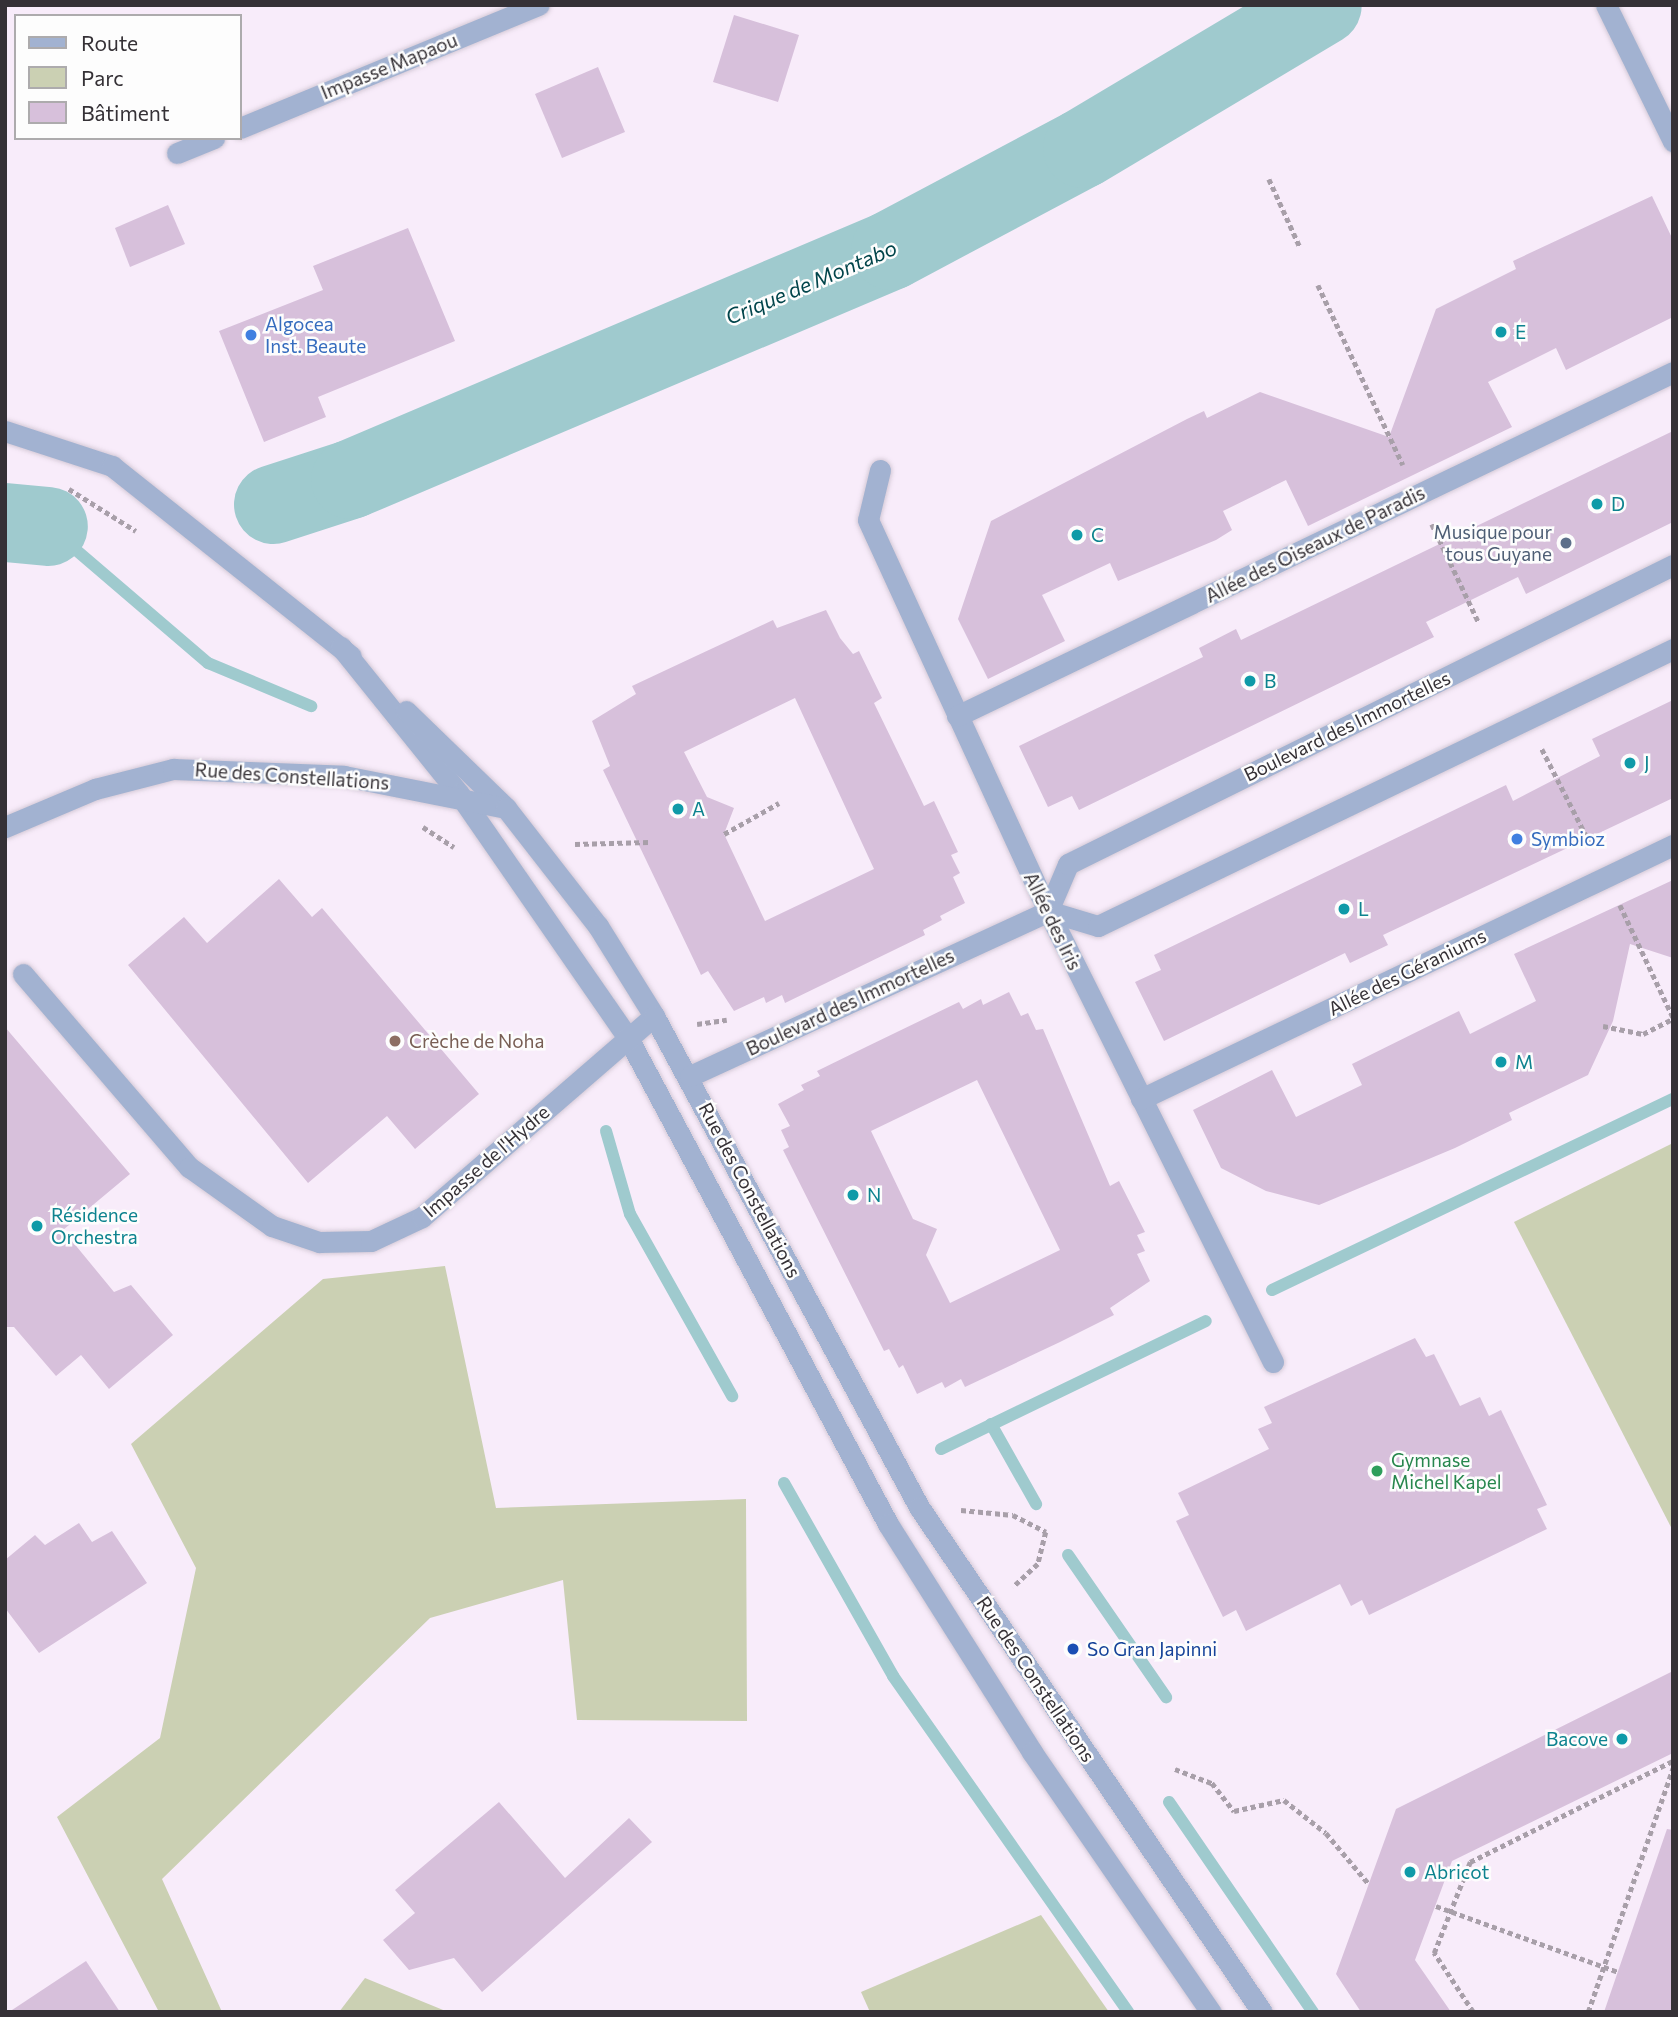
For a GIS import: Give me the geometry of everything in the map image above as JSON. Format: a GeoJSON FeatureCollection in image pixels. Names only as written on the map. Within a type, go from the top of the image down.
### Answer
{"type":"FeatureCollection","features":[{"type":"Feature","properties":{"kind":"street","name":"Impasse Mapaou"},"geometry":{"type":"LineString","coordinates":[[242,127],[539,5]]}},
{"type":"Feature","properties":{"kind":"street"},"geometry":{"type":"LineString","coordinates":[[1606,5],[1673,141]]}},
{"type":"Feature","properties":{"kind":"street"},"geometry":{"type":"LineString","coordinates":[[177,153],[209,140]]}},
{"type":"Feature","properties":{"kind":"street","name":"Allée des Oiseaux de Paradis"},"geometry":{"type":"LineString","coordinates":[[957,716],[1673,372]]}},
{"type":"Feature","properties":{"kind":"street"},"geometry":{"type":"LineString","coordinates":[[5,431],[112,466],[341,647],[506,808]]}},
{"type":"Feature","properties":{"kind":"street","name":"Allée des Iris"},"geometry":{"type":"LineString","coordinates":[[880,470],[868,520],[1048,911],[1273,1362]]}},
{"type":"Feature","properties":{"kind":"street","name":"Boulevard des Immortelles"},"geometry":{"type":"LineString","coordinates":[[690,1076],[1048,911],[1068,864],[1673,565]]}},
{"type":"Feature","properties":{"kind":"street"},"geometry":{"type":"LineString","coordinates":[[341,647],[459,794],[628,1038],[888,1524],[1025,1741],[1211,2012]]}},
{"type":"Feature","properties":{"kind":"street"},"geometry":{"type":"LineString","coordinates":[[1048,911],[1098,926],[1673,649]]}},
{"type":"Feature","properties":{"kind":"street","name":"Rue des Constellations"},"geometry":{"type":"LineString","coordinates":[[5,827],[95,789],[173,769],[344,776],[459,794],[506,808],[539,846],[654,1016],[690,1076],[919,1507],[1262,2012]]}},
{"type":"Feature","properties":{"kind":"street","name":"Allée des Géraniums"},"geometry":{"type":"LineString","coordinates":[[1141,1099],[1673,845]]}},
{"type":"Feature","properties":{"kind":"street","name":"Impasse de l'Hydre"},"geometry":{"type":"LineString","coordinates":[[23,974],[190,1167],[272,1226],[319,1242],[372,1241],[422,1217],[654,1016]]}},
{"type":"Feature","properties":{"kind":"path"},"geometry":{"type":"LineString","coordinates":[[1269,179],[1300,247]]}},
{"type":"Feature","properties":{"kind":"path"},"geometry":{"type":"LineString","coordinates":[[1318,285],[1408,476]]}},
{"type":"Feature","properties":{"kind":"path"},"geometry":{"type":"LineString","coordinates":[[60,484],[139,533]]}},
{"type":"Feature","properties":{"kind":"path"},"geometry":{"type":"LineString","coordinates":[[1427,514],[1482,629]]}},
{"type":"Feature","properties":{"kind":"path"},"geometry":{"type":"LineString","coordinates":[[1535,736],[1598,859]]}},
{"type":"Feature","properties":{"kind":"path"},"geometry":{"type":"LineString","coordinates":[[724,834],[779,803]]}},
{"type":"Feature","properties":{"kind":"path"},"geometry":{"type":"LineString","coordinates":[[539,846],[649,842]]}},
{"type":"Feature","properties":{"kind":"path"},"geometry":{"type":"LineString","coordinates":[[1604,1026],[1643,1034],[1673,1018],[1615,893]]}},
{"type":"Feature","properties":{"kind":"path"},"geometry":{"type":"LineString","coordinates":[[690,1013],[698,1024],[732,1020]]}},
{"type":"Feature","properties":{"kind":"path"},"geometry":{"type":"LineString","coordinates":[[954,1500],[960,1510],[1013,1515],[1046,1532],[1038,1564],[1010,1590],[1016,1598]]}},
{"type":"Feature","properties":{"kind":"path"},"geometry":{"type":"LineString","coordinates":[[1474,2012],[1434,1953],[1470,1862],[1673,1761]]}},
{"type":"Feature","properties":{"kind":"path"},"geometry":{"type":"LineString","coordinates":[[1588,2012],[1673,1768]]}},
{"type":"Feature","properties":{"kind":"path"},"geometry":{"type":"LineString","coordinates":[[1175,1769],[1212,1783],[1234,1811],[1284,1800],[1326,1833],[1369,1884]]}},
{"type":"Feature","properties":{"kind":"path"},"geometry":{"type":"LineString","coordinates":[[1436,1906],[1618,1972]]}},
{"type":"Feature","properties":{"kind":"green space"},"geometry":{"type":"Polygon","coordinates":[[[1673,1143],[1673,1531],[1514,1222],[1673,1143]]]}},
{"type":"Feature","properties":{"kind":"green space"},"geometry":{"type":"Polygon","coordinates":[[[445,1266],[496,1508],[746,1499],[747,1721],[577,1720],[563,1580],[430,1618],[162,1879],[222,2012],[159,2012],[57,1817],[160,1738],[196,1568],[131,1444],[323,1279],[445,1266]]]}},
{"type":"Feature","properties":{"kind":"green space"},"geometry":{"type":"Polygon","coordinates":[[[1041,1915],[1109,2012],[870,2012],[861,1992],[1041,1915]]]}},
{"type":"Feature","properties":{"kind":"green space"},"geometry":{"type":"Polygon","coordinates":[[[365,1978],[448,2012],[339,2012],[365,1978]]]}},
{"type":"Feature","properties":{"kind":"building"},"geometry":{"type":"Polygon","coordinates":[[[734,15],[799,35],[778,102],[713,82],[734,15]]]}},
{"type":"Feature","properties":{"kind":"building"},"geometry":{"type":"Polygon","coordinates":[[[598,67],[625,132],[562,158],[535,94],[598,67]]]}},
{"type":"Feature","properties":{"kind":"building"},"geometry":{"type":"Polygon","coordinates":[[[1652,196],[1673,240],[1673,317],[1566,370],[1556,348],[1488,382],[1512,427],[1308,526],[1286,480],[1223,511],[1232,530],[1216,540],[1118,581],[1110,563],[1042,595],[1065,641],[988,679],[958,619],[991,521],[1187,419],[1204,411],[1207,418],[1260,392],[1389,437],[1436,309],[1516,269],[1513,261],[1652,196]]]}},
{"type":"Feature","properties":{"kind":"building"},"geometry":{"type":"Polygon","coordinates":[[[168,205],[185,244],[130,267],[115,228],[168,205]]]}},
{"type":"Feature","properties":{"kind":"building"},"geometry":{"type":"Polygon","coordinates":[[[408,228],[455,341],[318,397],[326,417],[264,442],[219,331],[323,290],[313,266],[408,228]]]}},
{"type":"Feature","properties":{"kind":"building","name":"B"},"geometry":{"type":"Polygon","coordinates":[[[1673,431],[1673,522],[1526,594],[1518,577],[1426,622],[1434,637],[1079,810],[1072,796],[1048,807],[1019,746],[1203,657],[1199,648],[1236,629],[1241,640],[1673,431]]]}},
{"type":"Feature","properties":{"kind":"building","name":"A"},"geometry":{"type":"Polygon","coordinates":[[[826,610],[840,638],[853,654],[859,651],[882,698],[874,703],[924,806],[934,801],[958,852],[951,855],[960,873],[953,877],[965,903],[940,916],[942,920],[923,930],[925,935],[785,1003],[782,995],[766,1003],[764,997],[734,1011],[708,971],[701,975],[603,770],[610,766],[592,721],[636,694],[632,686],[773,620],[777,628],[826,610]],[[795,698],[684,752],[707,797],[734,808],[724,834],[765,921],[874,869],[795,698]]]}},
{"type":"Feature","properties":{"kind":"building","name":"L"},"geometry":{"type":"Polygon","coordinates":[[[1673,700],[1673,798],[1383,935],[1388,945],[1350,963],[1345,953],[1164,1041],[1135,982],[1161,970],[1154,955],[1506,785],[1513,801],[1600,756],[1592,739],[1673,700]]]}},
{"type":"Feature","properties":{"kind":"building"},"geometry":{"type":"Polygon","coordinates":[[[279,879],[312,917],[322,908],[479,1094],[415,1149],[387,1116],[308,1183],[128,965],[184,917],[207,943],[279,879]]]}},
{"type":"Feature","properties":{"kind":"building","name":"M"},"geometry":{"type":"Polygon","coordinates":[[[1673,880],[1673,958],[1630,944],[1613,1021],[1588,1075],[1509,1113],[1512,1120],[1455,1148],[1319,1205],[1266,1191],[1221,1168],[1193,1110],[1272,1070],[1296,1117],[1362,1085],[1352,1064],[1459,1011],[1470,1034],[1536,1001],[1514,954],[1673,880]]]}},
{"type":"Feature","properties":{"kind":"building","name":"N"},"geometry":{"type":"Polygon","coordinates":[[[1009,992],[1021,1016],[1028,1013],[1036,1030],[1043,1029],[1110,1186],[1119,1181],[1145,1232],[1137,1235],[1145,1251],[1137,1254],[1150,1281],[1110,1308],[1114,1315],[1060,1342],[965,1387],[961,1379],[945,1388],[942,1382],[917,1394],[903,1365],[899,1368],[889,1349],[884,1351],[783,1150],[789,1147],[781,1130],[790,1126],[778,1104],[804,1090],[801,1085],[820,1076],[817,1071],[959,1002],[963,1009],[981,999],[983,1005],[1009,992]],[[977,1080],[871,1131],[913,1219],[937,1229],[926,1255],[950,1303],[1060,1250],[977,1080]]]}},
{"type":"Feature","properties":{"kind":"building"},"geometry":{"type":"Polygon","coordinates":[[[5,1027],[130,1174],[63,1230],[114,1292],[131,1285],[173,1335],[109,1389],[81,1355],[56,1376],[14,1327],[5,1327],[5,1027]]]}},
{"type":"Feature","properties":{"kind":"building","name":"Gymnase Michel Kapel"},"geometry":{"type":"Polygon","coordinates":[[[1415,1338],[1426,1357],[1434,1354],[1460,1406],[1480,1397],[1489,1416],[1501,1410],[1547,1505],[1537,1509],[1547,1529],[1369,1615],[1362,1600],[1351,1606],[1340,1584],[1246,1631],[1236,1610],[1223,1617],[1176,1521],[1189,1515],[1178,1493],[1269,1449],[1258,1429],[1272,1423],[1264,1407],[1415,1338]]]}},
{"type":"Feature","properties":{"kind":"building"},"geometry":{"type":"Polygon","coordinates":[[[79,1523],[92,1542],[112,1531],[147,1583],[39,1653],[5,1608],[5,1560],[35,1535],[45,1545],[79,1523]]]}},
{"type":"Feature","properties":{"kind":"building","name":"Abricot"},"geometry":{"type":"Polygon","coordinates":[[[1673,1671],[1673,1753],[1452,1861],[1415,1960],[1451,2012],[1361,2012],[1336,1974],[1396,1809],[1673,1671]]]}},
{"type":"Feature","properties":{"kind":"building"},"geometry":{"type":"Polygon","coordinates":[[[499,1802],[565,1878],[629,1818],[652,1842],[482,1992],[454,1958],[409,1970],[383,1940],[415,1913],[395,1890],[499,1802]]]}},
{"type":"Feature","properties":{"kind":"building"},"geometry":{"type":"Polygon","coordinates":[[[1667,1829],[1673,1830],[1673,2012],[1604,2012],[1667,1829]]]}},
{"type":"Feature","properties":{"kind":"building"},"geometry":{"type":"Polygon","coordinates":[[[86,1961],[120,2012],[9,2012],[86,1961]]]}},
{"type":"Feature","properties":{"kind":"waterway","name":"Crique de Montabo"},"geometry":{"type":"LineString","coordinates":[[273,504],[350,479],[890,250],[1082,148],[1322,5]]}},
{"type":"Feature","properties":{"kind":"waterway","name":"Crique de Montabo"},"geometry":{"type":"LineString","coordinates":[[5,522],[48,526]]}},
{"type":"Feature","properties":{"kind":"waterway"},"geometry":{"type":"LineString","coordinates":[[48,526],[208,663],[311,706]]}},
{"type":"Feature","properties":{"kind":"waterway"},"geometry":{"type":"LineString","coordinates":[[1272,1290],[1673,1099]]}},
{"type":"Feature","properties":{"kind":"waterway"},"geometry":{"type":"LineString","coordinates":[[606,1131],[630,1214],[732,1396]]}},
{"type":"Feature","properties":{"kind":"waterway"},"geometry":{"type":"LineString","coordinates":[[941,1449],[1206,1321]]}},
{"type":"Feature","properties":{"kind":"waterway"},"geometry":{"type":"LineString","coordinates":[[991,1424],[1036,1504]]}},
{"type":"Feature","properties":{"kind":"waterway"},"geometry":{"type":"LineString","coordinates":[[784,1483],[893,1676],[1128,2012]]}},
{"type":"Feature","properties":{"kind":"waterway"},"geometry":{"type":"LineString","coordinates":[[1068,1555],[1166,1697]]}},
{"type":"Feature","properties":{"kind":"waterway"},"geometry":{"type":"LineString","coordinates":[[1169,1802],[1313,2012]]}},
{"type":"Feature","properties":{"kind":"place","name":"E"},"geometry":{"type":"Point","coordinates":[1501,332]}},
{"type":"Feature","properties":{"kind":"place","name":"Algocea Inst. Beaute"},"geometry":{"type":"Point","coordinates":[251,335]}},
{"type":"Feature","properties":{"kind":"place","name":"D"},"geometry":{"type":"Point","coordinates":[1597,504]}},
{"type":"Feature","properties":{"kind":"place","name":"C"},"geometry":{"type":"Point","coordinates":[1077,535]}},
{"type":"Feature","properties":{"kind":"place","name":"Musique pour tous Guyane"},"geometry":{"type":"Point","coordinates":[1566,543]}},
{"type":"Feature","properties":{"kind":"place","name":"B"},"geometry":{"type":"Point","coordinates":[1250,681]}},
{"type":"Feature","properties":{"kind":"place","name":"J"},"geometry":{"type":"Point","coordinates":[1630,763]}},
{"type":"Feature","properties":{"kind":"place","name":"A"},"geometry":{"type":"Point","coordinates":[678,809]}},
{"type":"Feature","properties":{"kind":"place","name":"Symbioz"},"geometry":{"type":"Point","coordinates":[1517,839]}},
{"type":"Feature","properties":{"kind":"place","name":"L"},"geometry":{"type":"Point","coordinates":[1344,909]}},
{"type":"Feature","properties":{"kind":"place","name":"Crèche de Noha"},"geometry":{"type":"Point","coordinates":[395,1041]}},
{"type":"Feature","properties":{"kind":"place","name":"M"},"geometry":{"type":"Point","coordinates":[1501,1062]}},
{"type":"Feature","properties":{"kind":"place","name":"N"},"geometry":{"type":"Point","coordinates":[853,1195]}},
{"type":"Feature","properties":{"kind":"place","name":"Résidence Orchestra"},"geometry":{"type":"Point","coordinates":[37,1226]}},
{"type":"Feature","properties":{"kind":"place","name":"Gymnase Michel Kapel"},"geometry":{"type":"Point","coordinates":[1377,1471]}},
{"type":"Feature","properties":{"kind":"place","name":"So Gran Japinni"},"geometry":{"type":"Point","coordinates":[1073,1649]}},
{"type":"Feature","properties":{"kind":"place","name":"Bacove"},"geometry":{"type":"Point","coordinates":[1622,1739]}},
{"type":"Feature","properties":{"kind":"place","name":"Abricot"},"geometry":{"type":"Point","coordinates":[1410,1872]}}]}
